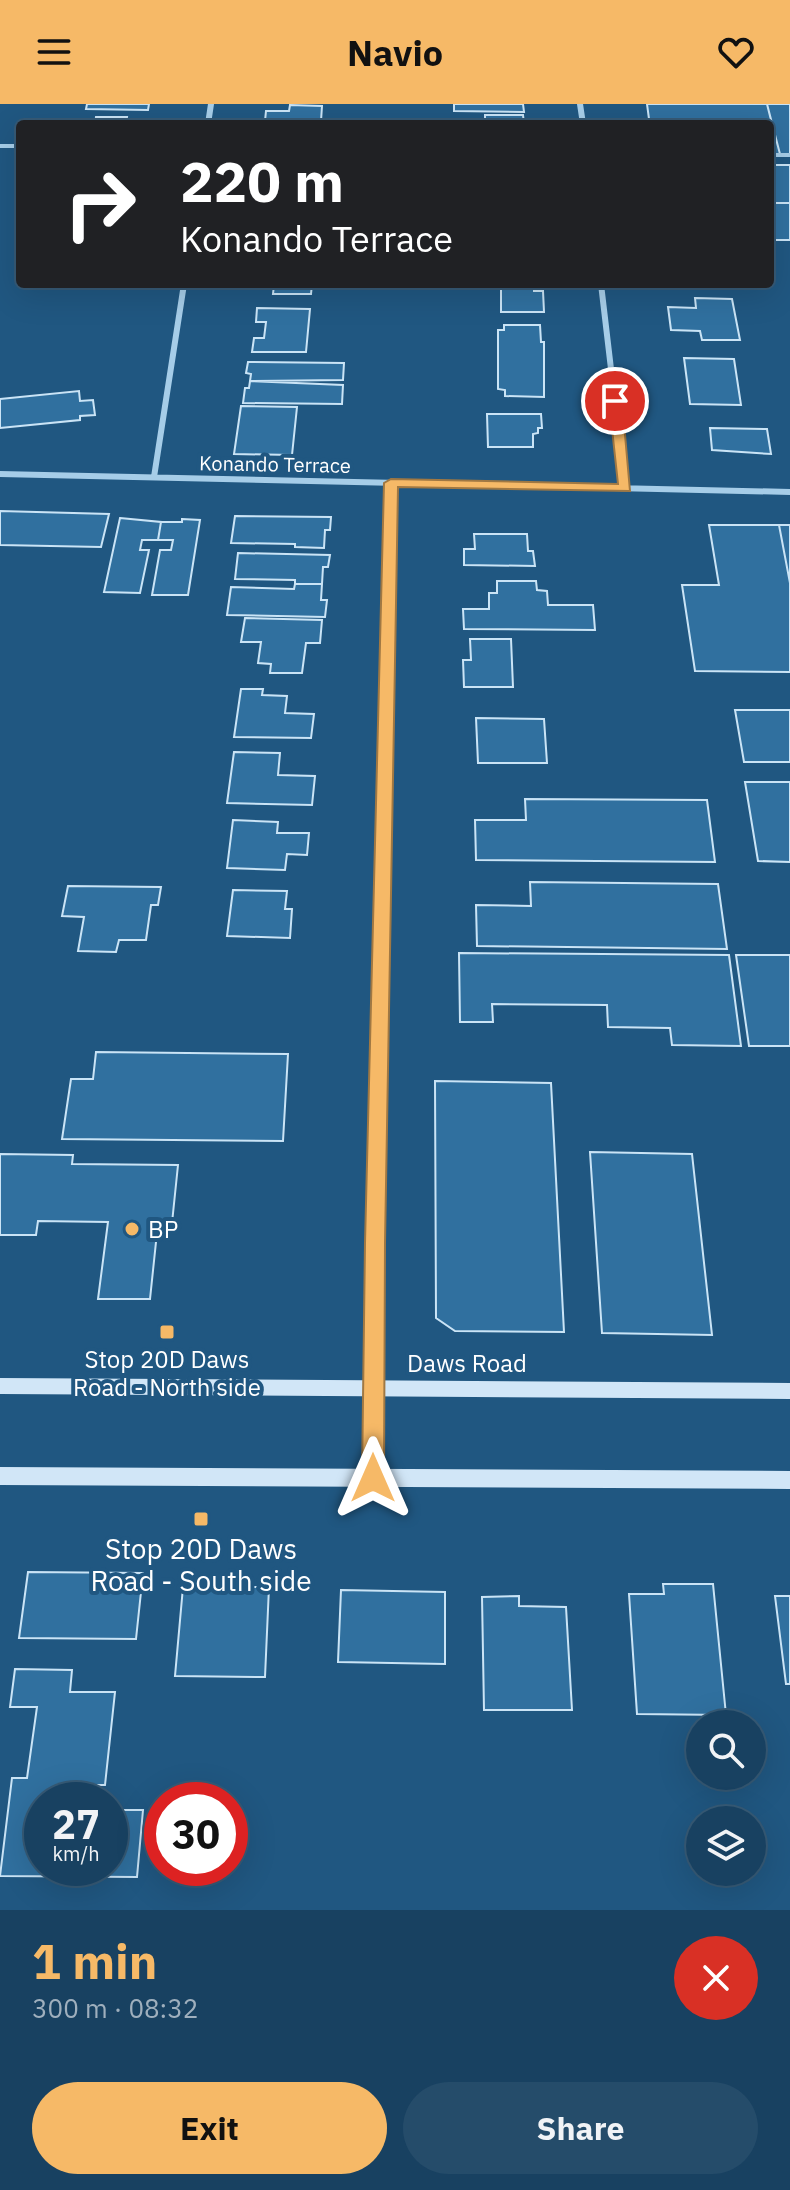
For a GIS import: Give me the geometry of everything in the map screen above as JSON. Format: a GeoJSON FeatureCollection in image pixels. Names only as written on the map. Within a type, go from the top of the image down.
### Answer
{"type":"FeatureCollection","features":[{"type":"Feature","properties":{"kind":"main road","name":"Daws Road"},"geometry":{"type":"LineString","coordinates":[[0,1386],[790,1391]]}},
{"type":"Feature","properties":{"kind":"main road"},"geometry":{"type":"LineString","coordinates":[[0,1476],[790,1480]]}},
{"type":"Feature","properties":{"kind":"street"},"geometry":{"type":"LineString","coordinates":[[154,477],[183,288]]}},
{"type":"Feature","properties":{"kind":"street"},"geometry":{"type":"LineString","coordinates":[[601,288],[625,488]]}},
{"type":"Feature","properties":{"kind":"street","name":"Konando Terrace"},"geometry":{"type":"LineString","coordinates":[[0,474],[790,492]]}},
{"type":"Feature","properties":{"kind":"street"},"geometry":{"type":"LineString","coordinates":[[373,1478],[391,483]]}},
{"type":"Feature","properties":{"kind":"building"},"geometry":{"type":"Polygon","coordinates":[[[87,104],[149,104],[148,110],[86,109],[87,104]]]}},
{"type":"Feature","properties":{"kind":"building"},"geometry":{"type":"Polygon","coordinates":[[[454,104],[523,104],[524,112],[454,111],[454,104]]]}},
{"type":"Feature","properties":{"kind":"building"},"geometry":{"type":"Polygon","coordinates":[[[647,104],[767,104],[771,120],[649,119],[647,104]]]}},
{"type":"Feature","properties":{"kind":"building"},"geometry":{"type":"Polygon","coordinates":[[[767,104],[790,104],[790,154],[780,154],[774,120],[771,120],[767,104]]]}},
{"type":"Feature","properties":{"kind":"building"},"geometry":{"type":"Polygon","coordinates":[[[290,105],[322,106],[321,120],[265,120],[266,111],[289,111],[290,105]]]}},
{"type":"Feature","properties":{"kind":"building"},"geometry":{"type":"Polygon","coordinates":[[[485,115],[523,115],[524,120],[485,120],[485,115]]]}},
{"type":"Feature","properties":{"kind":"building"},"geometry":{"type":"Polygon","coordinates":[[[96,117],[127,117],[126,120],[96,120],[96,117]]]}},
{"type":"Feature","properties":{"kind":"building"},"geometry":{"type":"Polygon","coordinates":[[[640,119],[771,120],[640,120],[640,119]]]}},
{"type":"Feature","properties":{"kind":"building"},"geometry":{"type":"Polygon","coordinates":[[[774,131],[780,154],[774,154],[774,131]]]}},
{"type":"Feature","properties":{"kind":"building"},"geometry":{"type":"Polygon","coordinates":[[[774,165],[790,165],[790,203],[774,203],[774,165]]]}},
{"type":"Feature","properties":{"kind":"building"},"geometry":{"type":"Polygon","coordinates":[[[774,203],[790,203],[790,240],[774,240],[774,203]]]}},
{"type":"Feature","properties":{"kind":"building"},"geometry":{"type":"Polygon","coordinates":[[[274,288],[312,288],[311,294],[273,294],[274,288]]]}},
{"type":"Feature","properties":{"kind":"building"},"geometry":{"type":"Polygon","coordinates":[[[501,288],[543,291],[544,312],[501,312],[501,288]]]}},
{"type":"Feature","properties":{"kind":"building"},"geometry":{"type":"Polygon","coordinates":[[[695,298],[732,299],[740,340],[702,340],[700,331],[671,330],[668,307],[696,308],[695,298]]]}},
{"type":"Feature","properties":{"kind":"building"},"geometry":{"type":"Polygon","coordinates":[[[257,308],[310,309],[306,352],[252,352],[254,338],[264,338],[266,322],[256,322],[257,308]]]}},
{"type":"Feature","properties":{"kind":"building"},"geometry":{"type":"Polygon","coordinates":[[[504,325],[540,325],[541,342],[544,342],[544,397],[505,396],[505,390],[498,389],[498,330],[504,330],[504,325]]]}},
{"type":"Feature","properties":{"kind":"building"},"geometry":{"type":"Polygon","coordinates":[[[684,358],[734,359],[741,405],[690,404],[684,358]]]}},
{"type":"Feature","properties":{"kind":"building"},"geometry":{"type":"Polygon","coordinates":[[[248,362],[344,363],[343,380],[250,381],[251,374],[246,373],[248,362]]]}},
{"type":"Feature","properties":{"kind":"building"},"geometry":{"type":"Polygon","coordinates":[[[250,381],[343,385],[342,404],[243,403],[245,388],[249,388],[250,381]]]}},
{"type":"Feature","properties":{"kind":"building"},"geometry":{"type":"Polygon","coordinates":[[[79,391],[80,401],[93,400],[95,415],[80,416],[80,420],[0,428],[0,399],[79,391]]]}},
{"type":"Feature","properties":{"kind":"building"},"geometry":{"type":"Polygon","coordinates":[[[241,406],[297,407],[292,455],[234,454],[241,406]]]}},
{"type":"Feature","properties":{"kind":"building"},"geometry":{"type":"Polygon","coordinates":[[[487,414],[541,414],[542,428],[533,434],[533,447],[488,447],[487,414]]]}},
{"type":"Feature","properties":{"kind":"building"},"geometry":{"type":"Polygon","coordinates":[[[710,428],[767,429],[771,454],[712,450],[710,428]]]}},
{"type":"Feature","properties":{"kind":"building"},"geometry":{"type":"Polygon","coordinates":[[[0,511],[109,514],[101,547],[0,545],[0,511]]]}},
{"type":"Feature","properties":{"kind":"building"},"geometry":{"type":"Polygon","coordinates":[[[235,516],[331,517],[330,530],[325,530],[324,548],[295,547],[295,544],[231,543],[235,516]]]}},
{"type":"Feature","properties":{"kind":"building"},"geometry":{"type":"Polygon","coordinates":[[[120,518],[161,522],[158,540],[142,540],[140,550],[149,550],[140,593],[104,592],[120,518]]]}},
{"type":"Feature","properties":{"kind":"building"},"geometry":{"type":"Polygon","coordinates":[[[182,519],[200,520],[188,595],[152,595],[160,550],[171,550],[173,540],[158,540],[161,522],[182,522],[182,519]]]}},
{"type":"Feature","properties":{"kind":"building"},"geometry":{"type":"Polygon","coordinates":[[[709,525],[779,525],[790,583],[790,672],[695,671],[682,585],[719,585],[709,525]]]}},
{"type":"Feature","properties":{"kind":"building"},"geometry":{"type":"Polygon","coordinates":[[[779,525],[790,525],[790,583],[779,525]]]}},
{"type":"Feature","properties":{"kind":"building"},"geometry":{"type":"Polygon","coordinates":[[[474,534],[527,534],[528,551],[533,551],[535,566],[464,565],[464,549],[475,549],[474,534]]]}},
{"type":"Feature","properties":{"kind":"building"},"geometry":{"type":"Polygon","coordinates":[[[238,553],[330,555],[328,567],[323,567],[322,584],[295,584],[295,580],[235,579],[238,553]]]}},
{"type":"Feature","properties":{"kind":"building"},"geometry":{"type":"Polygon","coordinates":[[[497,581],[536,581],[537,590],[547,591],[548,605],[593,605],[595,630],[464,629],[463,609],[489,609],[489,593],[497,593],[497,581]]]}},
{"type":"Feature","properties":{"kind":"building"},"geometry":{"type":"Polygon","coordinates":[[[295,584],[322,584],[321,600],[327,600],[325,617],[227,615],[231,587],[294,589],[295,584]]]}},
{"type":"Feature","properties":{"kind":"building"},"geometry":{"type":"Polygon","coordinates":[[[245,618],[322,620],[320,643],[306,643],[302,673],[270,673],[271,664],[258,663],[261,642],[241,642],[245,618]]]}},
{"type":"Feature","properties":{"kind":"building"},"geometry":{"type":"Polygon","coordinates":[[[470,639],[511,639],[513,687],[464,687],[463,660],[471,660],[470,639]]]}},
{"type":"Feature","properties":{"kind":"building"},"geometry":{"type":"Polygon","coordinates":[[[241,689],[263,689],[262,695],[287,696],[285,713],[314,714],[311,738],[234,737],[241,689]]]}},
{"type":"Feature","properties":{"kind":"building"},"geometry":{"type":"Polygon","coordinates":[[[735,710],[790,710],[790,762],[744,762],[735,710]]]}},
{"type":"Feature","properties":{"kind":"building"},"geometry":{"type":"Polygon","coordinates":[[[476,718],[544,719],[547,763],[478,763],[476,718]]]}},
{"type":"Feature","properties":{"kind":"building"},"geometry":{"type":"Polygon","coordinates":[[[234,752],[280,753],[278,775],[315,776],[312,805],[227,803],[234,752]]]}},
{"type":"Feature","properties":{"kind":"building"},"geometry":{"type":"Polygon","coordinates":[[[745,782],[790,782],[790,862],[758,861],[745,782]]]}},
{"type":"Feature","properties":{"kind":"building"},"geometry":{"type":"Polygon","coordinates":[[[525,799],[707,800],[715,862],[476,860],[475,820],[526,820],[525,799]]]}},
{"type":"Feature","properties":{"kind":"building"},"geometry":{"type":"Polygon","coordinates":[[[233,820],[278,822],[277,833],[309,833],[307,855],[287,854],[285,870],[227,868],[233,820]]]}},
{"type":"Feature","properties":{"kind":"building"},"geometry":{"type":"Polygon","coordinates":[[[530,882],[718,884],[727,949],[477,946],[476,905],[531,906],[530,882]]]}},
{"type":"Feature","properties":{"kind":"building"},"geometry":{"type":"Polygon","coordinates":[[[68,886],[161,887],[158,905],[151,905],[146,940],[119,940],[116,952],[78,951],[84,917],[62,916],[68,886]]]}},
{"type":"Feature","properties":{"kind":"building"},"geometry":{"type":"Polygon","coordinates":[[[233,890],[287,891],[285,909],[292,909],[290,938],[227,936],[233,890]]]}},
{"type":"Feature","properties":{"kind":"building"},"geometry":{"type":"Polygon","coordinates":[[[459,953],[729,955],[741,1046],[672,1045],[670,1028],[608,1027],[607,1005],[492,1004],[493,1022],[460,1022],[459,953]]]}},
{"type":"Feature","properties":{"kind":"building"},"geometry":{"type":"Polygon","coordinates":[[[736,955],[790,955],[790,1046],[749,1046],[736,955]]]}},
{"type":"Feature","properties":{"kind":"building"},"geometry":{"type":"Polygon","coordinates":[[[96,1052],[288,1054],[283,1141],[62,1139],[71,1079],[93,1079],[96,1052]]]}},
{"type":"Feature","properties":{"kind":"building"},"geometry":{"type":"Polygon","coordinates":[[[435,1081],[551,1083],[564,1332],[455,1331],[436,1318],[435,1081]]]}},
{"type":"Feature","properties":{"kind":"building"},"geometry":{"type":"Polygon","coordinates":[[[590,1152],[692,1154],[712,1335],[602,1333],[590,1152]]]}},
{"type":"Feature","properties":{"kind":"building","name":"BP"},"geometry":{"type":"Polygon","coordinates":[[[0,1154],[73,1155],[72,1164],[178,1165],[172,1223],[158,1223],[150,1299],[98,1299],[108,1222],[38,1221],[36,1235],[0,1235],[0,1154]]]}},
{"type":"Feature","properties":{"kind":"building"},"geometry":{"type":"Polygon","coordinates":[[[28,1572],[143,1573],[136,1639],[19,1638],[28,1572]]]}},
{"type":"Feature","properties":{"kind":"building"},"geometry":{"type":"Polygon","coordinates":[[[663,1584],[713,1584],[726,1710],[686,1710],[686,1715],[637,1714],[629,1594],[664,1594],[663,1584]]]}},
{"type":"Feature","properties":{"kind":"building"},"geometry":{"type":"Polygon","coordinates":[[[183,1587],[269,1587],[265,1677],[175,1676],[183,1587]]]}},
{"type":"Feature","properties":{"kind":"building"},"geometry":{"type":"Polygon","coordinates":[[[341,1590],[445,1592],[445,1664],[338,1662],[341,1590]]]}},
{"type":"Feature","properties":{"kind":"building"},"geometry":{"type":"Polygon","coordinates":[[[519,1596],[519,1606],[566,1607],[572,1710],[484,1710],[482,1597],[519,1596]]]}},
{"type":"Feature","properties":{"kind":"building"},"geometry":{"type":"Polygon","coordinates":[[[775,1596],[790,1596],[790,1684],[786,1684],[775,1596]]]}},
{"type":"Feature","properties":{"kind":"building"},"geometry":{"type":"Polygon","coordinates":[[[15,1669],[72,1670],[70,1692],[115,1692],[105,1782],[24,1782],[24,1876],[0,1876],[12,1778],[27,1778],[37,1707],[10,1707],[15,1669]]]}},
{"type":"Feature","properties":{"kind":"building"},"geometry":{"type":"Polygon","coordinates":[[[128,1810],[143,1810],[137,1877],[128,1877],[128,1810]]]}},
{"type":"Feature","properties":{"kind":"place","name":"BP"},"geometry":{"type":"Point","coordinates":[132,1229]}},
{"type":"Feature","properties":{"kind":"place","name":"Stop 20D Daws Road - North side"},"geometry":{"type":"Point","coordinates":[167,1332]}},
{"type":"Feature","properties":{"kind":"place","name":"Stop 20D Daws Road - South side"},"geometry":{"type":"Point","coordinates":[201,1519]}},
{"type":"Feature","properties":{"kind":"route"},"geometry":{"type":"LineString","coordinates":[[373,1478],[391,483],[625,488],[615,401]]}}]}
